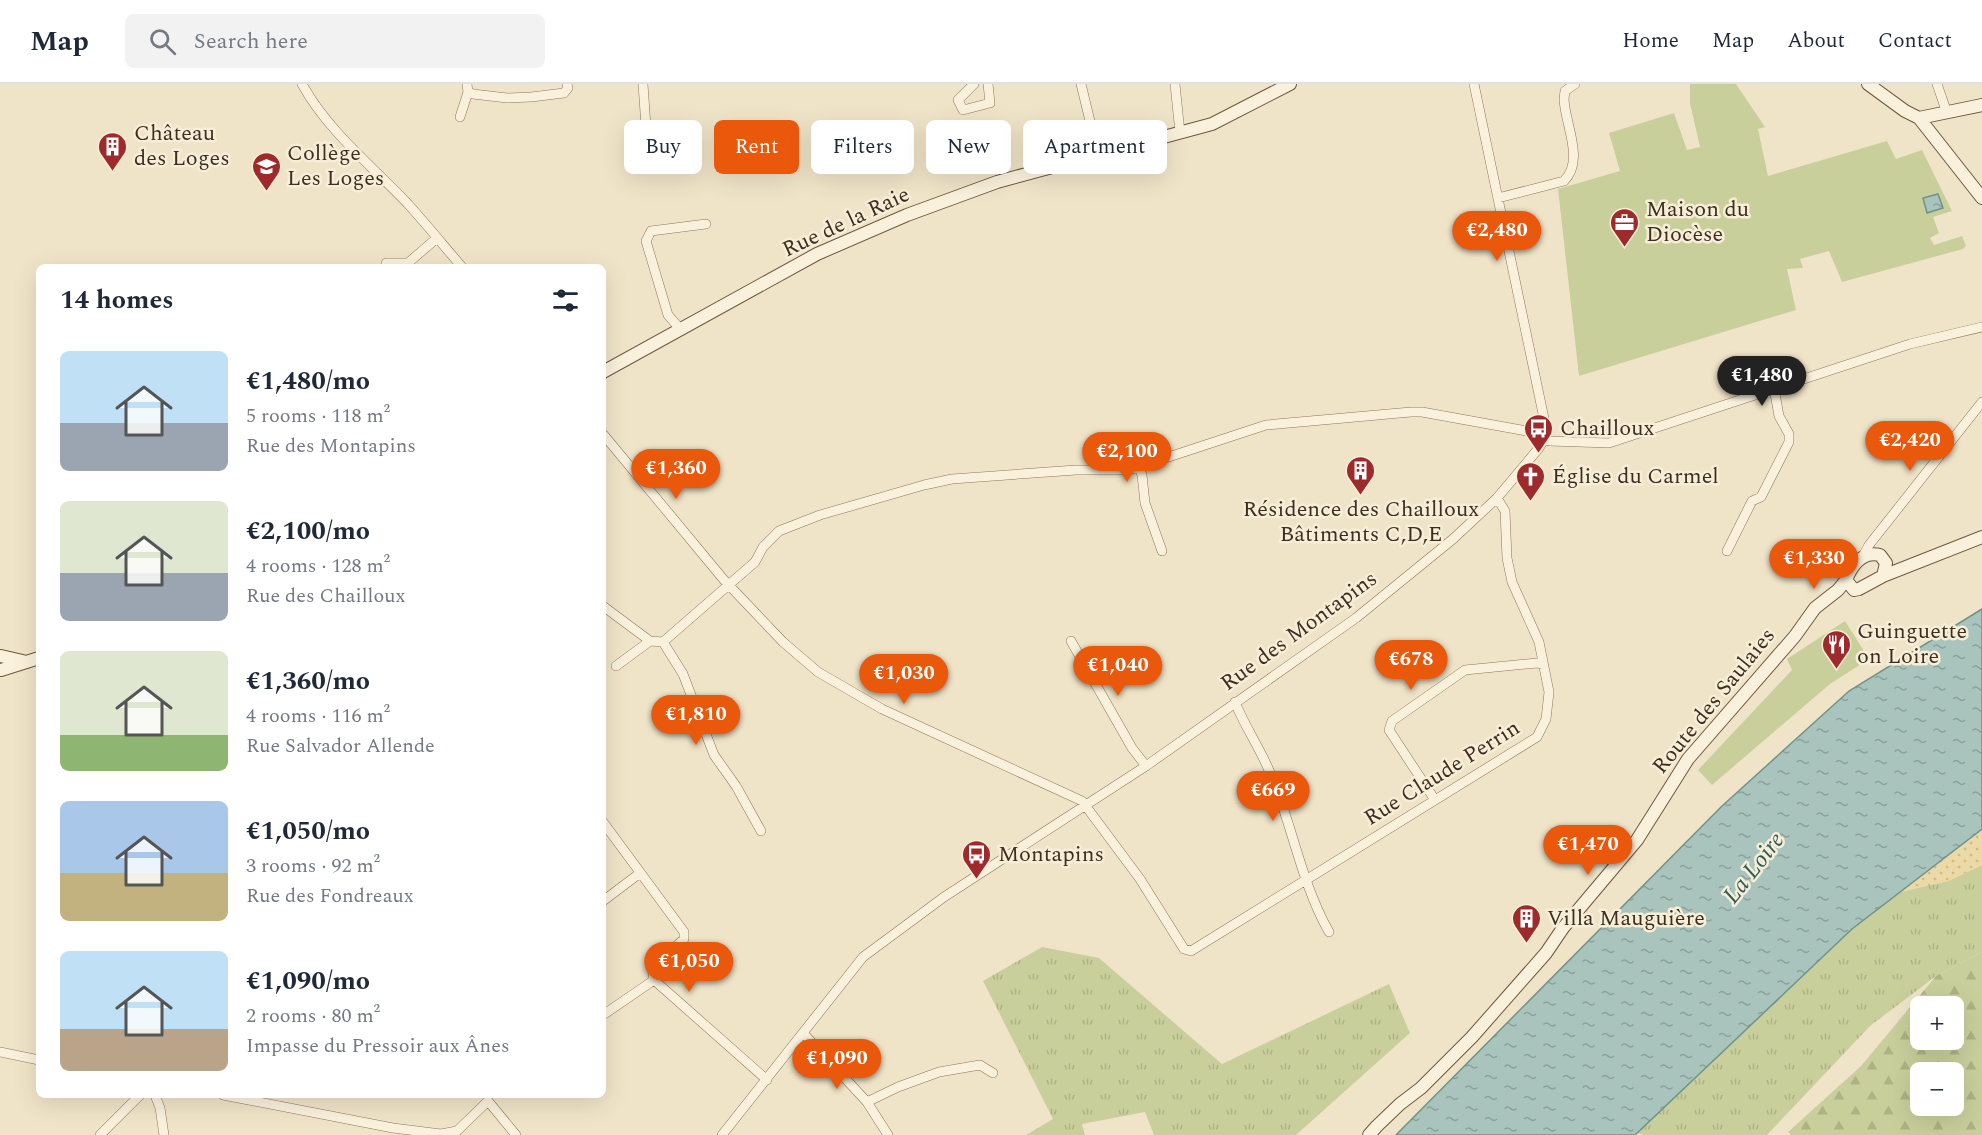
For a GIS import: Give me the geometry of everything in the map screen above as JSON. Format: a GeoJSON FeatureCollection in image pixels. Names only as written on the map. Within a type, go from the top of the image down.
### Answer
{"type":"FeatureCollection","features":[{"type":"Feature","properties":{"kind":"street"},"geometry":{"type":"LineString","coordinates":[[302,84],[313,103],[334,129],[408,205],[459,264]]}},
{"type":"Feature","properties":{"kind":"street"},"geometry":{"type":"LineString","coordinates":[[460,117],[468,88],[507,98],[564,93],[568,88],[567,84]]}},
{"type":"Feature","properties":{"kind":"street"},"geometry":{"type":"LineString","coordinates":[[644,84],[647,120]]}},
{"type":"Feature","properties":{"kind":"street"},"geometry":{"type":"LineString","coordinates":[[974,84],[958,100],[963,110],[990,103],[988,84]]}},
{"type":"Feature","properties":{"kind":"street"},"geometry":{"type":"LineString","coordinates":[[1081,84],[1090,120]]}},
{"type":"Feature","properties":{"kind":"street"},"geometry":{"type":"LineString","coordinates":[[1175,84],[1180,133]]}},
{"type":"Feature","properties":{"kind":"street","name":"Rue de la Raie"},"geometry":{"type":"LineString","coordinates":[[1167,136],[1212,124],[1290,84]]}},
{"type":"Feature","properties":{"kind":"street"},"geometry":{"type":"LineString","coordinates":[[1474,84],[1546,428],[1545,438]]}},
{"type":"Feature","properties":{"kind":"street"},"geometry":{"type":"LineString","coordinates":[[1498,198],[1564,181],[1571,174],[1574,153],[1564,99],[1565,92],[1575,84]]}},
{"type":"Feature","properties":{"kind":"street"},"geometry":{"type":"LineString","coordinates":[[1868,84],[1905,111],[1919,118],[1982,198]]}},
{"type":"Feature","properties":{"kind":"street"},"geometry":{"type":"LineString","coordinates":[[1937,84],[1947,113]]}},
{"type":"Feature","properties":{"kind":"street"},"geometry":{"type":"LineString","coordinates":[[1919,118],[1982,105]]}},
{"type":"Feature","properties":{"kind":"street","name":"Rue de la Raie"},"geometry":{"type":"LineString","coordinates":[[606,370],[817,254],[907,215],[996,182],[1025,174]]}},
{"type":"Feature","properties":{"kind":"street"},"geometry":{"type":"LineString","coordinates":[[681,330],[668,315],[646,241],[651,231],[706,224]]}},
{"type":"Feature","properties":{"kind":"street"},"geometry":{"type":"LineString","coordinates":[[409,264],[437,238]]}},
{"type":"Feature","properties":{"kind":"street"},"geometry":{"type":"LineString","coordinates":[[606,608],[650,641],[663,642],[755,562],[763,547],[779,531],[820,515],[952,479],[1076,470],[1129,470],[1266,425],[1411,412],[1532,432],[1552,441],[1609,443],[1910,344],[1982,327]]}},
{"type":"Feature","properties":{"kind":"street"},"geometry":{"type":"LineString","coordinates":[[1727,550],[1752,501],[1761,497],[1789,442],[1789,434],[1779,416],[1774,388]]}},
{"type":"Feature","properties":{"kind":"street"},"geometry":{"type":"LineString","coordinates":[[1862,558],[1869,544],[1982,402]]}},
{"type":"Feature","properties":{"kind":"street"},"geometry":{"type":"LineString","coordinates":[[606,438],[728,584],[783,642],[823,675],[882,710],[1082,801],[1086,806]]}},
{"type":"Feature","properties":{"kind":"street","name":"Rue des Montapins"},"geometry":{"type":"LineString","coordinates":[[722,1135],[863,957],[944,897],[1146,766],[1356,618],[1453,539],[1497,498],[1545,438]]}},
{"type":"Feature","properties":{"kind":"street"},"geometry":{"type":"LineString","coordinates":[[1140,468],[1145,503],[1162,551]]}},
{"type":"Feature","properties":{"kind":"street","name":"Rue Claude Perrin"},"geometry":{"type":"LineString","coordinates":[[1086,806],[1140,879],[1185,949],[1191,951],[1538,737],[1546,719],[1549,692],[1539,642],[1512,582],[1507,558],[1505,512],[1497,498]]}},
{"type":"Feature","properties":{"kind":"street"},"geometry":{"type":"LineString","coordinates":[[1916,564],[1894,565],[1886,563],[1880,555],[1868,554],[1850,571],[1850,585],[1859,590],[1883,576],[1916,564],[1982,537]]}},
{"type":"Feature","properties":{"kind":"street"},"geometry":{"type":"LineString","coordinates":[[1883,576],[1886,563]]}},
{"type":"Feature","properties":{"kind":"street","name":"Route des Saulaies"},"geometry":{"type":"LineString","coordinates":[[1369,1135],[1384,1118],[1421,1088],[1472,1037],[1546,953],[1563,928],[1637,840],[1688,759],[1809,619],[1815,608],[1838,590],[1850,585]]}},
{"type":"Feature","properties":{"kind":"street"},"geometry":{"type":"LineString","coordinates":[[616,666],[650,641]]}},
{"type":"Feature","properties":{"kind":"street"},"geometry":{"type":"LineString","coordinates":[[1071,641],[1132,748],[1146,766]]}},
{"type":"Feature","properties":{"kind":"street"},"geometry":{"type":"LineString","coordinates":[[663,642],[683,674],[714,755],[736,786],[761,831]]}},
{"type":"Feature","properties":{"kind":"street"},"geometry":{"type":"LineString","coordinates":[[1,671],[3,663],[1,655],[33,660]]}},
{"type":"Feature","properties":{"kind":"street"},"geometry":{"type":"LineString","coordinates":[[1,671],[33,660]]}},
{"type":"Feature","properties":{"kind":"street"},"geometry":{"type":"LineString","coordinates":[[1435,800],[1389,730],[1392,721],[1465,670],[1543,664]]}},
{"type":"Feature","properties":{"kind":"street"},"geometry":{"type":"LineString","coordinates":[[1235,702],[1269,769],[1306,879],[1319,914],[1329,932]]}},
{"type":"Feature","properties":{"kind":"street"},"geometry":{"type":"LineString","coordinates":[[606,826],[684,932],[684,939],[652,968],[654,980],[767,1080]]}},
{"type":"Feature","properties":{"kind":"street"},"geometry":{"type":"LineString","coordinates":[[606,899],[640,873]]}},
{"type":"Feature","properties":{"kind":"street"},"geometry":{"type":"LineString","coordinates":[[606,1013],[654,980]]}},
{"type":"Feature","properties":{"kind":"street"},"geometry":{"type":"LineString","coordinates":[[803,1033],[867,1102],[888,1135]]}},
{"type":"Feature","properties":{"kind":"street"},"geometry":{"type":"LineString","coordinates":[[0,1052],[36,1059]]}},
{"type":"Feature","properties":{"kind":"street"},"geometry":{"type":"LineString","coordinates":[[867,1102],[898,1087],[939,1072],[980,1065],[993,1073]]}},
{"type":"Feature","properties":{"kind":"street"},"geometry":{"type":"LineString","coordinates":[[100,1135],[137,1098]]}},
{"type":"Feature","properties":{"kind":"street"},"geometry":{"type":"LineString","coordinates":[[156,1098],[164,1135]]}},
{"type":"Feature","properties":{"kind":"street"},"geometry":{"type":"LineString","coordinates":[[238,1098],[393,1128],[441,1134],[457,1131],[492,1098],[516,1135]]}},
{"type":"Feature","properties":{"kind":"green space"},"geometry":{"type":"Polygon","coordinates":[[[1690,84],[1736,84],[1765,127],[1758,129],[1768,176],[1887,141],[1896,159],[1922,150],[1952,211],[1933,217],[1939,233],[1930,238],[1934,245],[1962,236],[1966,246],[1963,249],[1842,282],[1829,251],[1800,259],[1803,268],[1787,269],[1796,310],[1579,376],[1558,189],[1620,171],[1609,133],[1674,113],[1687,150],[1700,147],[1690,103],[1690,84]]]}},
{"type":"Feature","properties":{"kind":"green space"},"geometry":{"type":"Polygon","coordinates":[[[1845,621],[1869,659],[1830,684],[1712,785],[1698,770],[1792,670],[1787,659],[1845,621]]]}},
{"type":"Feature","properties":{"kind":"green space"},"geometry":{"type":"Polygon","coordinates":[[[1982,865],[1982,952],[1936,976],[1870,1026],[1767,1135],[1644,1135],[1637,1133],[1852,929],[1900,892],[1948,881],[1982,865]]]}},
{"type":"Feature","properties":{"kind":"green space"},"geometry":{"type":"Polygon","coordinates":[[[1042,947],[1099,958],[1222,1064],[1389,984],[1410,1033],[1296,1135],[1154,1135],[1145,1112],[1082,1124],[1085,1135],[1026,1135],[1053,1119],[983,981],[1042,947]]]}},
{"type":"Feature","properties":{"kind":"green space"},"geometry":{"type":"Polygon","coordinates":[[[1982,952],[1982,1135],[1791,1135],[1788,1132],[1861,1066],[1910,1007],[1910,1050],[1964,1050],[1964,996],[1919,996],[1936,976],[1982,952]]]}},
{"type":"Feature","properties":{"kind":"sand"},"geometry":{"type":"Polygon","coordinates":[[[1982,829],[1982,865],[1948,881],[1900,892],[1982,829]]]}},
{"type":"Feature","properties":{"kind":"water"},"geometry":{"type":"Polygon","coordinates":[[[1938,194],[1943,208],[1927,213],[1923,198],[1938,194]]]}},
{"type":"Feature","properties":{"kind":"water","name":"La Loire"},"geometry":{"type":"Polygon","coordinates":[[[1982,609],[1982,829],[1852,929],[1635,1135],[1396,1135],[1721,807],[1849,691],[1982,609]]]}},
{"type":"Feature","properties":{"kind":"place","name":"Château des Loges"},"geometry":{"type":"Point","coordinates":[113,172]}},
{"type":"Feature","properties":{"kind":"place","name":"Collège Les Loges"},"geometry":{"type":"Point","coordinates":[266,192]}},
{"type":"Feature","properties":{"kind":"place","name":"Maison du Diocèse"},"geometry":{"type":"Point","coordinates":[1625,248]}},
{"type":"Feature","properties":{"kind":"place","name":"Chailloux"},"geometry":{"type":"Point","coordinates":[1539,454]}},
{"type":"Feature","properties":{"kind":"place","name":"Résidence des Chailloux Bâtiments C,D,E"},"geometry":{"type":"Point","coordinates":[1361,496]}},
{"type":"Feature","properties":{"kind":"place","name":"Église du Carmel"},"geometry":{"type":"Point","coordinates":[1531,502]}},
{"type":"Feature","properties":{"kind":"place","name":"Guinguette on Loire"},"geometry":{"type":"Point","coordinates":[1836,670]}},
{"type":"Feature","properties":{"kind":"place","name":"Montapins"},"geometry":{"type":"Point","coordinates":[977,880]}},
{"type":"Feature","properties":{"kind":"place","name":"Villa Mauguière"},"geometry":{"type":"Point","coordinates":[1526,944]}}]}
